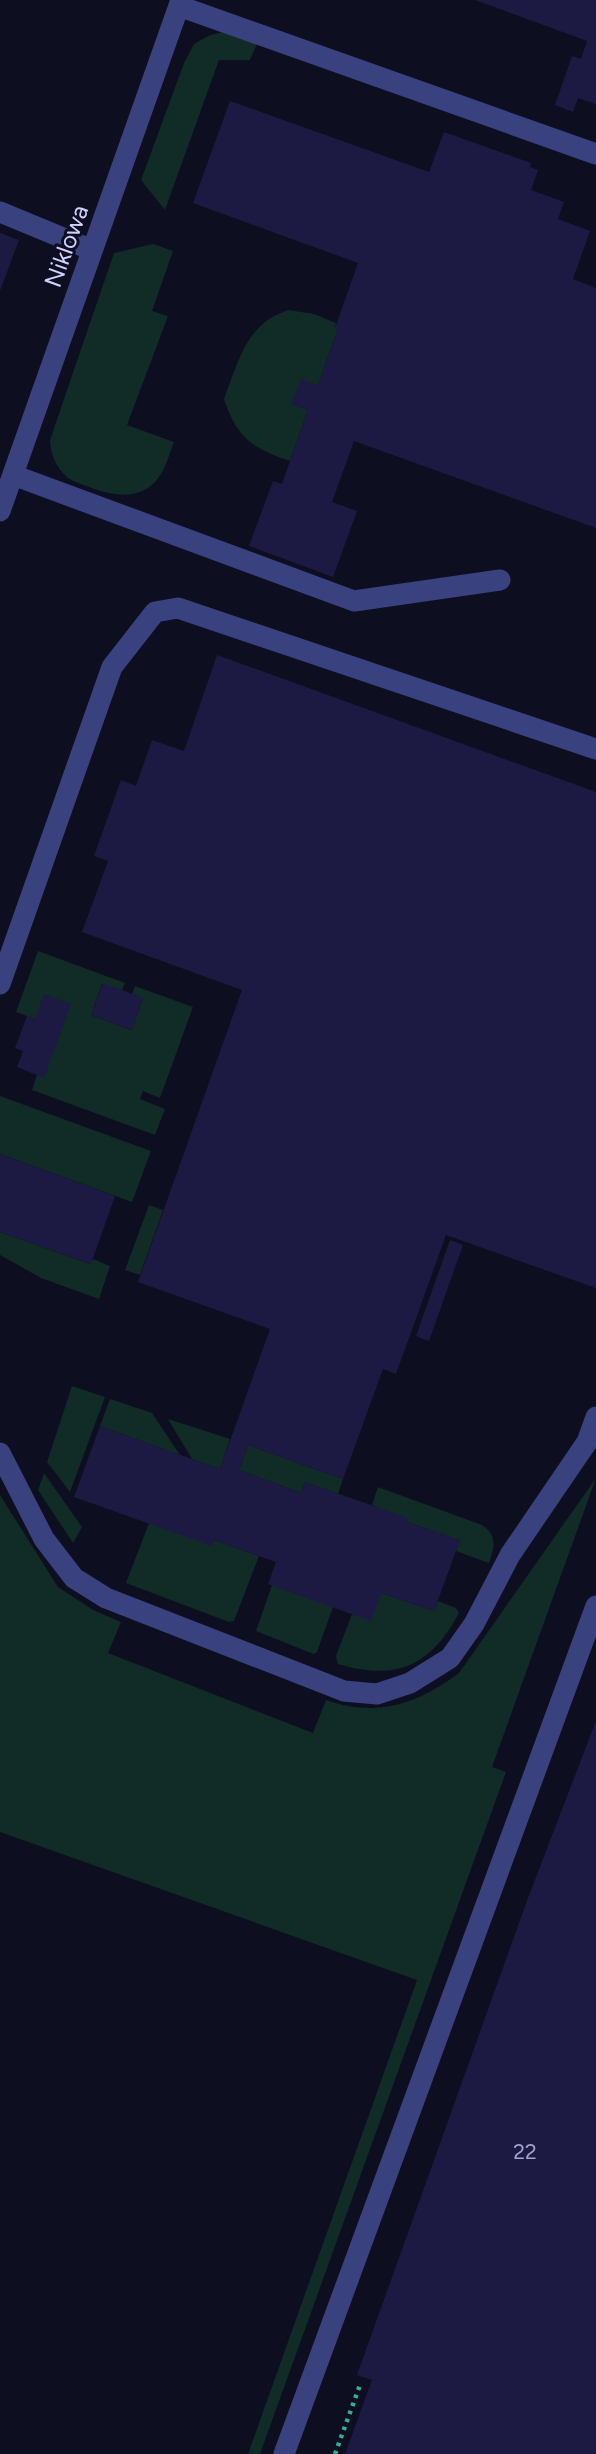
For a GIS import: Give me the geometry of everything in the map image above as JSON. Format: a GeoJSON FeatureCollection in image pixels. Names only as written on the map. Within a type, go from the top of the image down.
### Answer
{"type":"FeatureCollection","features":[{"type":"Feature","properties":{"kind":"street"},"geometry":{"type":"LineString","coordinates":[[180,3],[596,154]]}},
{"type":"Feature","properties":{"kind":"street","name":"Niklowa"},"geometry":{"type":"LineString","coordinates":[[0,511],[180,3]]}},
{"type":"Feature","properties":{"kind":"street"},"geometry":{"type":"LineString","coordinates":[[0,212],[92,250]]}},
{"type":"Feature","properties":{"kind":"street"},"geometry":{"type":"LineString","coordinates":[[13,475],[354,601],[500,580]]}},
{"type":"Feature","properties":{"kind":"street"},"geometry":{"type":"LineString","coordinates":[[0,984],[112,667],[155,612],[178,608],[596,749]]}},
{"type":"Feature","properties":{"kind":"street"},"geometry":{"type":"LineString","coordinates":[[0,1453],[44,1539],[74,1578],[106,1598],[344,1691],[377,1694],[410,1683],[450,1658],[474,1625],[510,1555],[587,1442],[596,1418]]}},
{"type":"Feature","properties":{"kind":"street"},"geometry":{"type":"LineString","coordinates":[[284,2454],[596,1606]]}},
{"type":"Feature","properties":{"kind":"path"},"geometry":{"type":"LineString","coordinates":[[335,2454],[360,2385]]}},
{"type":"Feature","properties":{"kind":"green space"},"geometry":{"type":"Polygon","coordinates":[[[223,32],[257,44],[250,60],[219,60],[165,210],[141,180],[184,63],[194,44],[210,35],[223,32]]]}},
{"type":"Feature","properties":{"kind":"green space"},"geometry":{"type":"Polygon","coordinates":[[[153,244],[173,251],[152,311],[168,316],[127,425],[174,442],[164,468],[155,482],[140,492],[114,494],[68,478],[55,461],[50,440],[114,253],[153,244]]]}},
{"type":"Feature","properties":{"kind":"green space"},"geometry":{"type":"Polygon","coordinates":[[[288,310],[314,314],[336,323],[335,327],[338,329],[318,385],[292,404],[308,410],[290,461],[265,451],[248,440],[234,423],[224,399],[253,334],[262,325],[288,310]]]}},
{"type":"Feature","properties":{"kind":"green space"},"geometry":{"type":"Polygon","coordinates":[[[38,951],[125,983],[122,990],[102,984],[91,1015],[131,1030],[143,999],[132,994],[135,986],[193,1007],[160,1098],[143,1091],[140,1099],[165,1109],[155,1135],[32,1090],[37,1075],[35,1019],[16,1012],[38,951]]]}},
{"type":"Feature","properties":{"kind":"green space"},"geometry":{"type":"Polygon","coordinates":[[[0,1096],[151,1151],[132,1202],[0,1154],[0,1096]]]}},
{"type":"Feature","properties":{"kind":"green space"},"geometry":{"type":"Polygon","coordinates":[[[149,1205],[163,1210],[140,1275],[125,1270],[149,1205]]]}},
{"type":"Feature","properties":{"kind":"green space"},"geometry":{"type":"Polygon","coordinates":[[[0,1232],[90,1264],[93,1259],[110,1266],[99,1299],[41,1278],[0,1255],[0,1232]]]}},
{"type":"Feature","properties":{"kind":"green space"},"geometry":{"type":"Polygon","coordinates":[[[72,1386],[105,1397],[70,1492],[47,1462],[72,1386]]]}},
{"type":"Feature","properties":{"kind":"green space"},"geometry":{"type":"Polygon","coordinates":[[[110,1399],[152,1413],[180,1455],[100,1426],[110,1399]]]}},
{"type":"Feature","properties":{"kind":"green space"},"geometry":{"type":"Polygon","coordinates":[[[168,1419],[230,1439],[220,1469],[192,1459],[168,1419]]]}},
{"type":"Feature","properties":{"kind":"green space"},"geometry":{"type":"Polygon","coordinates":[[[248,1445],[343,1479],[338,1494],[305,1482],[301,1493],[239,1470],[248,1445]]]}},
{"type":"Feature","properties":{"kind":"green space"},"geometry":{"type":"Polygon","coordinates":[[[44,1473],[82,1527],[73,1543],[38,1490],[44,1473]]]}},
{"type":"Feature","properties":{"kind":"green space"},"geometry":{"type":"Polygon","coordinates":[[[596,1478],[492,1767],[506,1772],[260,2454],[248,2454],[417,1980],[0,1832],[0,1495],[58,1587],[93,1610],[121,1622],[108,1653],[313,1733],[326,1700],[363,1708],[396,1705],[428,1693],[459,1673],[596,1478]]]}},
{"type":"Feature","properties":{"kind":"green space"},"geometry":{"type":"Polygon","coordinates":[[[378,1487],[482,1525],[490,1533],[493,1542],[489,1563],[456,1551],[459,1540],[407,1522],[372,1505],[378,1487]]]}},
{"type":"Feature","properties":{"kind":"green space"},"geometry":{"type":"Polygon","coordinates":[[[149,1523],[212,1545],[214,1540],[259,1556],[234,1621],[229,1622],[126,1583],[149,1523]]]}},
{"type":"Feature","properties":{"kind":"green space"},"geometry":{"type":"Polygon","coordinates":[[[272,1585],[333,1607],[314,1654],[256,1631],[272,1585]]]}},
{"type":"Feature","properties":{"kind":"green space"},"geometry":{"type":"Polygon","coordinates":[[[381,1593],[434,1611],[438,1601],[456,1608],[459,1613],[436,1646],[409,1665],[394,1670],[377,1671],[338,1664],[336,1656],[352,1614],[381,1593]]]}},
{"type":"Feature","properties":{"kind":"building"},"geometry":{"type":"Polygon","coordinates":[[[475,0],[596,0],[596,104],[578,98],[573,112],[555,105],[572,56],[581,59],[587,41],[475,0]]]}},
{"type":"Feature","properties":{"kind":"building"},"geometry":{"type":"Polygon","coordinates":[[[230,101],[429,172],[444,132],[531,163],[530,167],[538,170],[531,190],[564,202],[558,219],[590,231],[573,279],[596,288],[596,528],[354,441],[332,502],[357,511],[333,577],[249,546],[273,481],[282,484],[308,410],[291,404],[301,379],[318,385],[358,263],[193,203],[230,101]]]}},
{"type":"Feature","properties":{"kind":"building"},"geometry":{"type":"Polygon","coordinates":[[[0,233],[19,240],[0,291],[0,233]]]}},
{"type":"Feature","properties":{"kind":"building"},"geometry":{"type":"Polygon","coordinates":[[[217,655],[596,792],[596,1288],[446,1235],[396,1374],[383,1369],[343,1479],[248,1445],[239,1470],[301,1493],[305,1482],[408,1518],[407,1522],[460,1540],[434,1611],[381,1593],[371,1621],[268,1584],[276,1562],[214,1540],[212,1546],[74,1497],[100,1426],[220,1469],[270,1329],[138,1282],[242,990],[82,932],[108,861],[94,856],[121,780],[136,786],[152,740],[184,751],[217,655]]]}},
{"type":"Feature","properties":{"kind":"building"},"geometry":{"type":"Polygon","coordinates":[[[103,983],[143,998],[132,1030],[91,1015],[103,983]]]}},
{"type":"Feature","properties":{"kind":"building"},"geometry":{"type":"Polygon","coordinates":[[[44,994],[71,1004],[44,1078],[17,1067],[23,1051],[15,1048],[27,1016],[35,1019],[44,994]]]}},
{"type":"Feature","properties":{"kind":"building"},"geometry":{"type":"Polygon","coordinates":[[[0,1154],[115,1196],[91,1264],[0,1232],[0,1154]]]}},
{"type":"Feature","properties":{"kind":"building"},"geometry":{"type":"Polygon","coordinates":[[[450,1240],[463,1245],[429,1341],[416,1336],[450,1240]]]}},
{"type":"Feature","properties":{"kind":"building"},"geometry":{"type":"Polygon","coordinates":[[[596,1721],[596,2454],[345,2454],[372,2380],[357,2375],[528,1898],[596,1721]]]}}]}
